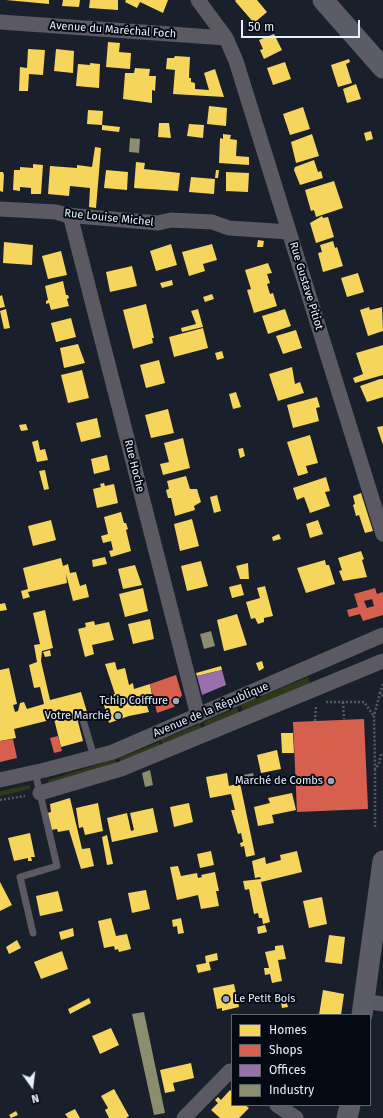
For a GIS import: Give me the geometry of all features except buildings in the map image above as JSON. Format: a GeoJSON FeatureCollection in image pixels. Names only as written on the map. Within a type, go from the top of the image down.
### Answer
{"type":"FeatureCollection","features":[{"type":"Feature","properties":{"kind":"street","name":"Rue Gustave Pitiot"},"geometry":{"type":"LineString","coordinates":[[198,0],[226,38],[236,61],[383,534]]}},
{"type":"Feature","properties":{"kind":"street"},"geometry":{"type":"LineString","coordinates":[[323,0],[383,68]]}},
{"type":"Feature","properties":{"kind":"street","name":"Avenue du Maréchal Foch"},"geometry":{"type":"LineString","coordinates":[[0,22],[226,38]]}},
{"type":"Feature","properties":{"kind":"street","name":"Rue Louise Michel"},"geometry":{"type":"LineString","coordinates":[[0,209],[56,212],[70,215],[158,223],[171,220],[212,222],[230,228],[289,232]]}},
{"type":"Feature","properties":{"kind":"street","name":"Rue Hoche"},"geometry":{"type":"LineString","coordinates":[[70,215],[198,716]]}},
{"type":"Feature","properties":{"kind":"street","name":"Avenue de la République"},"geometry":{"type":"LineString","coordinates":[[0,780],[113,752],[383,636]]}},
{"type":"Feature","properties":{"kind":"street","name":"Avenue de la République"},"geometry":{"type":"LineString","coordinates":[[40,793],[121,769],[383,661]]}},
{"type":"Feature","properties":{"kind":"street"},"geometry":{"type":"LineString","coordinates":[[370,1006],[383,862]]}},
{"type":"Feature","properties":{"kind":"street"},"geometry":{"type":"LineString","coordinates":[[184,1118],[230,1071],[231,1072]]}},
{"type":"Feature","properties":{"kind":"street"},"geometry":{"type":"LineString","coordinates":[[278,1106],[296,1118]]}},
{"type":"Feature","properties":{"kind":"street"},"geometry":{"type":"LineString","coordinates":[[347,1118],[350,1106]]}},
{"type":"Feature","properties":{"kind":"lane"},"geometry":{"type":"LineString","coordinates":[[82,713],[94,757]]}},
{"type":"Feature","properties":{"kind":"lane"},"geometry":{"type":"LineString","coordinates":[[33,933],[20,877],[57,866],[35,772]]}},
{"type":"Feature","properties":{"kind":"path"},"geometry":{"type":"LineString","coordinates":[[375,828],[374,716],[382,694],[383,684]]}},
{"type":"Feature","properties":{"kind":"path"},"geometry":{"type":"LineString","coordinates":[[316,702],[316,721]]}},
{"type":"Feature","properties":{"kind":"path"},"geometry":{"type":"LineString","coordinates":[[322,702],[364,702],[374,716]]}},
{"type":"Feature","properties":{"kind":"path"},"geometry":{"type":"LineString","coordinates":[[343,702],[344,719]]}},
{"type":"Feature","properties":{"kind":"path"},"geometry":{"type":"LineString","coordinates":[[375,769],[379,764],[380,754]]}},
{"type":"Feature","properties":{"kind":"path"},"geometry":{"type":"LineString","coordinates":[[0,800],[40,793]]}},
{"type":"Feature","properties":{"kind":"green space"},"geometry":{"type":"Polygon","coordinates":[[[308,677],[310,683],[243,711],[241,705],[308,677]]]}},
{"type":"Feature","properties":{"kind":"green space"},"geometry":{"type":"Polygon","coordinates":[[[237,708],[239,713],[206,728],[203,722],[237,708]]]}},
{"type":"Feature","properties":{"kind":"green space"},"geometry":{"type":"Polygon","coordinates":[[[200,724],[202,729],[164,746],[161,740],[200,724]]]}},
{"type":"Feature","properties":{"kind":"green space"},"geometry":{"type":"Polygon","coordinates":[[[159,742],[161,747],[121,764],[119,758],[159,742]]]}},
{"type":"Feature","properties":{"kind":"green space"},"geometry":{"type":"Polygon","coordinates":[[[115,759],[117,766],[51,786],[48,780],[115,759]]]}},
{"type":"Feature","properties":{"kind":"green space"},"geometry":{"type":"Polygon","coordinates":[[[30,785],[30,789],[0,796],[0,791],[30,785]]]}},
{"type":"Feature","properties":{"kind":"place","name":"Tchip Coiffure"},"geometry":{"type":"Point","coordinates":[176,701]}},
{"type":"Feature","properties":{"kind":"place","name":"Votre Marché"},"geometry":{"type":"Point","coordinates":[118,716]}},
{"type":"Feature","properties":{"kind":"place","name":"Marché de Combs"},"geometry":{"type":"Point","coordinates":[331,781]}},
{"type":"Feature","properties":{"kind":"place","name":"Le Petit Bois"},"geometry":{"type":"Point","coordinates":[226,999]}}]}
